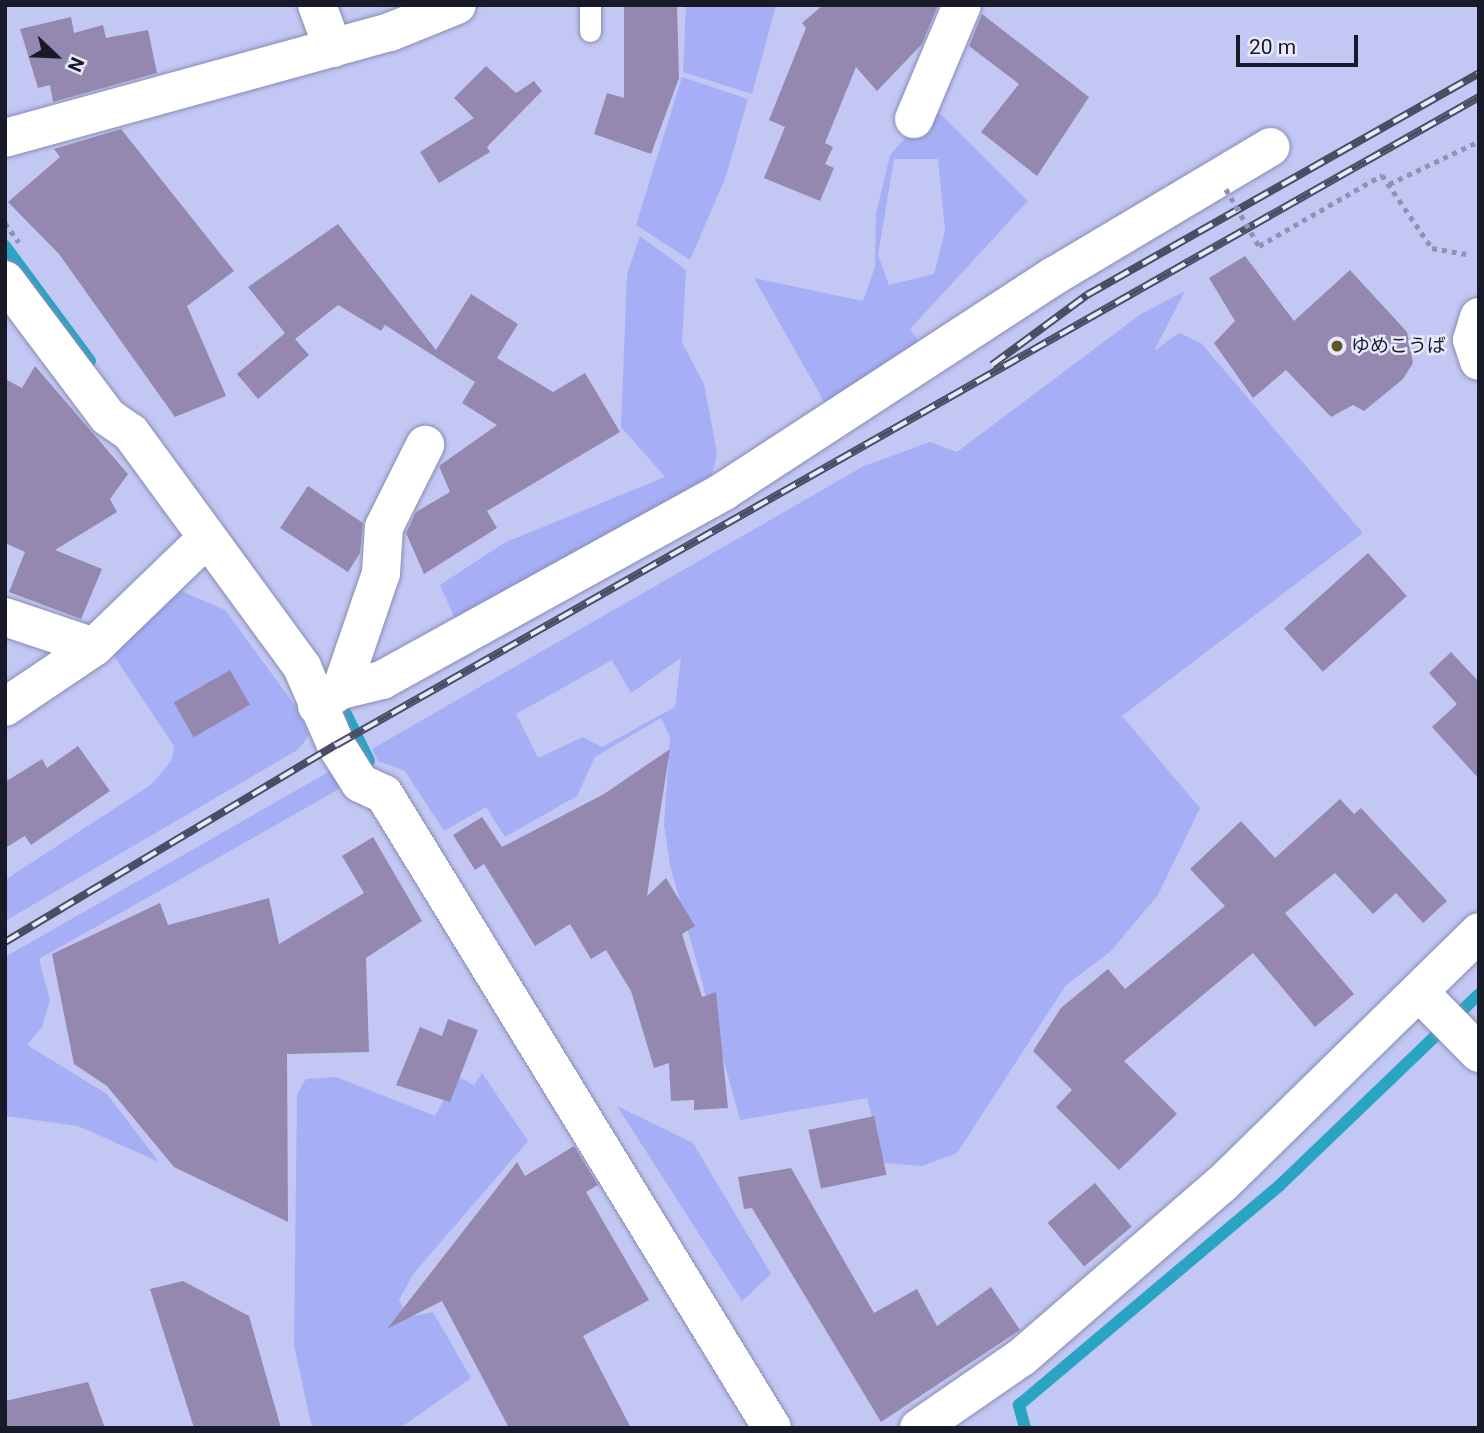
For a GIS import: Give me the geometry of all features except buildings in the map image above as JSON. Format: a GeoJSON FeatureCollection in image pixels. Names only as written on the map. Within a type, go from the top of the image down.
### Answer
{"type":"FeatureCollection","features":[{"type":"Feature","properties":{"kind":"street"},"geometry":{"type":"LineString","coordinates":[[317,5],[334,48]]}},
{"type":"Feature","properties":{"kind":"street"},"geometry":{"type":"LineString","coordinates":[[5,138],[334,48],[457,5]]}},
{"type":"Feature","properties":{"kind":"street"},"geometry":{"type":"LineString","coordinates":[[914,119],[962,5]]}},
{"type":"Feature","properties":{"kind":"street"},"geometry":{"type":"LineString","coordinates":[[329,698],[382,680],[724,491],[1054,276],[1270,147]]}},
{"type":"Feature","properties":{"kind":"street"},"geometry":{"type":"LineString","coordinates":[[5,280],[108,416],[131,433],[206,539],[302,667],[329,698],[360,783],[384,794],[772,1428]]}},
{"type":"Feature","properties":{"kind":"street"},"geometry":{"type":"LineString","coordinates":[[1479,317],[1472,340],[1479,361]]}},
{"type":"Feature","properties":{"kind":"street"},"geometry":{"type":"LineString","coordinates":[[329,698],[381,573],[384,527],[425,445]]}},
{"type":"Feature","properties":{"kind":"street"},"geometry":{"type":"LineString","coordinates":[[5,706],[94,647],[206,539]]}},
{"type":"Feature","properties":{"kind":"street"},"geometry":{"type":"LineString","coordinates":[[5,617],[94,647]]}},
{"type":"Feature","properties":{"kind":"street"},"geometry":{"type":"LineString","coordinates":[[919,1428],[1022,1357],[1222,1184],[1450,1023],[1479,932]]}},
{"type":"Feature","properties":{"kind":"lane"},"geometry":{"type":"LineString","coordinates":[[590,5],[590,32]]}},
{"type":"Feature","properties":{"kind":"path"},"geometry":{"type":"LineString","coordinates":[[1389,184],[1479,141]]}},
{"type":"Feature","properties":{"kind":"path"},"geometry":{"type":"LineString","coordinates":[[1226,189],[1259,246],[1382,175],[1432,248],[1466,254]]}},
{"type":"Feature","properties":{"kind":"shaded area"},"geometry":{"type":"Polygon","coordinates":[[[686,5],[776,5],[752,94],[683,72],[686,5]]]}},
{"type":"Feature","properties":{"kind":"shaded area"},"geometry":{"type":"Polygon","coordinates":[[[682,77],[748,99],[726,176],[690,260],[636,225],[682,77]]]}},
{"type":"Feature","properties":{"kind":"shaded area"},"geometry":{"type":"Polygon","coordinates":[[[933,107],[1028,201],[910,329],[920,343],[826,405],[754,278],[863,301],[875,267],[876,214],[890,155],[933,107]],[[894,159],[878,255],[889,285],[934,274],[945,231],[938,159],[894,159]]]}},
{"type":"Feature","properties":{"kind":"shaded area"},"geometry":{"type":"Polygon","coordinates":[[[640,236],[686,270],[682,343],[704,384],[717,453],[711,479],[456,621],[440,585],[504,543],[665,477],[621,427],[627,274],[640,236]]]}},
{"type":"Feature","properties":{"kind":"shaded area"},"geometry":{"type":"Polygon","coordinates":[[[1185,291],[1154,351],[1179,333],[1201,343],[1363,533],[1122,716],[1200,808],[1158,895],[1111,951],[1066,985],[957,1153],[922,1166],[884,1163],[867,1098],[740,1120],[670,865],[664,824],[670,737],[661,718],[595,757],[577,796],[505,837],[486,807],[444,831],[405,771],[378,761],[372,749],[864,466],[930,442],[957,452],[1141,314],[1185,291]],[[681,658],[631,693],[612,660],[516,714],[538,758],[583,737],[602,747],[675,707],[681,658]]]}},
{"type":"Feature","properties":{"kind":"shaded area"},"geometry":{"type":"Polygon","coordinates":[[[181,591],[225,610],[296,707],[309,735],[299,749],[5,921],[5,880],[152,784],[172,760],[174,746],[112,653],[181,591]]]}},
{"type":"Feature","properties":{"kind":"shaded area"},"geometry":{"type":"Polygon","coordinates":[[[332,770],[341,788],[39,959],[50,1000],[42,1027],[27,1045],[107,1094],[159,1162],[78,1126],[5,1116],[5,957],[332,770]]]}},
{"type":"Feature","properties":{"kind":"shaded area"},"geometry":{"type":"Polygon","coordinates":[[[482,1073],[528,1141],[414,1273],[399,1300],[409,1317],[433,1312],[471,1378],[400,1428],[312,1428],[294,1345],[297,1094],[306,1079],[336,1077],[435,1116],[457,1076],[474,1085],[482,1073]]]}},
{"type":"Feature","properties":{"kind":"shaded area"},"geometry":{"type":"Polygon","coordinates":[[[617,1106],[693,1143],[771,1274],[742,1301],[617,1106]]]}},
{"type":"Feature","properties":{"kind":"waterway"},"geometry":{"type":"LineString","coordinates":[[5,246],[90,361]]}},
{"type":"Feature","properties":{"kind":"waterway"},"geometry":{"type":"LineString","coordinates":[[346,714],[369,761]]}},
{"type":"Feature","properties":{"kind":"waterway"},"geometry":{"type":"LineString","coordinates":[[1025,1428],[1019,1405],[1280,1185],[1479,994]]}},
{"type":"Feature","properties":{"kind":"railway"},"geometry":{"type":"LineString","coordinates":[[992,365],[1087,295],[1479,73]]}},
{"type":"Feature","properties":{"kind":"railway"},"geometry":{"type":"LineString","coordinates":[[5,942],[336,745],[1479,97]]}},
{"type":"Feature","properties":{"kind":"place","name":"ゆめこうば"},"geometry":{"type":"Point","coordinates":[1337,346]}}]}
